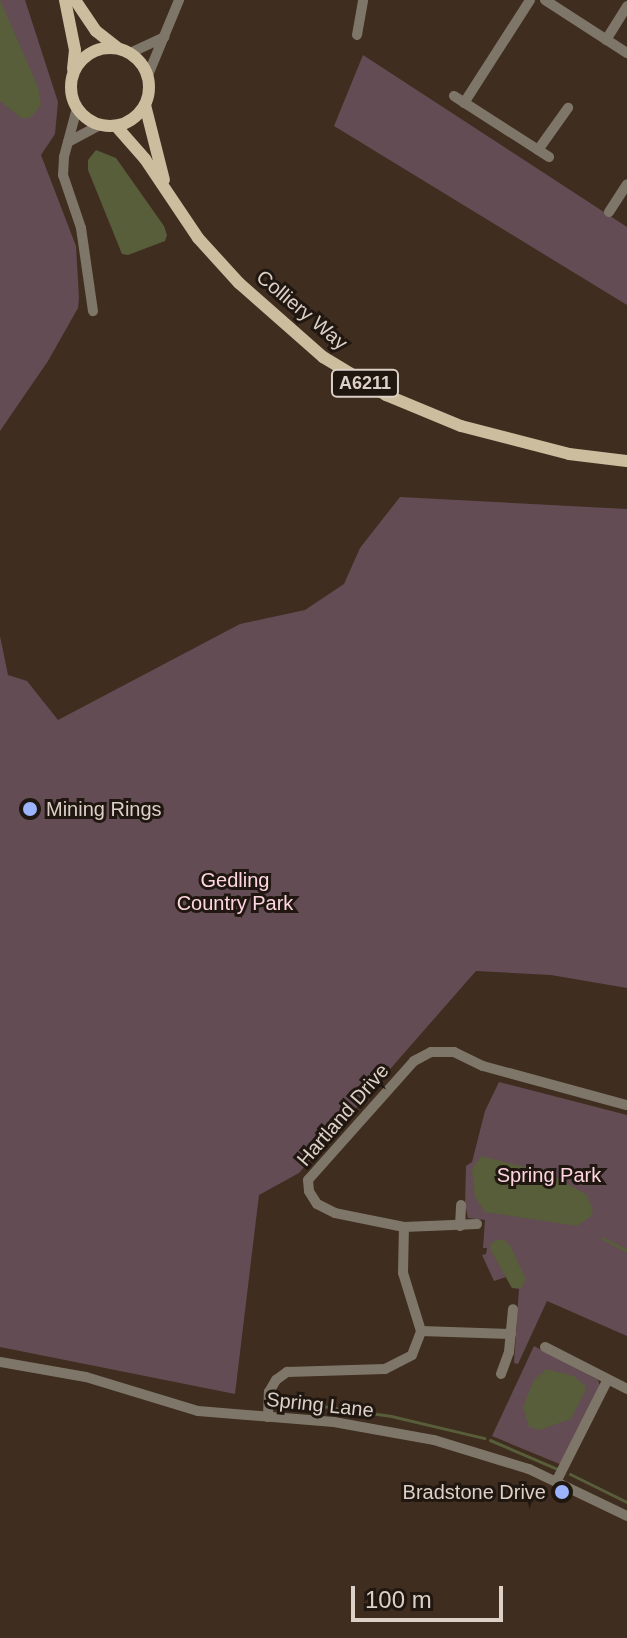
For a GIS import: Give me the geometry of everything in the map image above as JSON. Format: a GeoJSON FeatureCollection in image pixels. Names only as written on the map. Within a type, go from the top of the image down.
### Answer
{"type":"FeatureCollection","features":[{"type":"Feature","properties":{"kind":"main road"},"geometry":{"type":"LineString","coordinates":[[65,0],[75,50],[71,94],[77,108],[100,125],[116,126],[131,121],[145,105],[148,75],[124,51],[96,31],[75,0]]}},
{"type":"Feature","properties":{"kind":"main road"},"geometry":{"type":"LineString","coordinates":[[72,76],[87,55],[105,48],[124,51]]}},
{"type":"Feature","properties":{"kind":"main road","name":"Colliery Way"},"geometry":{"type":"LineString","coordinates":[[145,105],[168,195]]}},
{"type":"Feature","properties":{"kind":"main road","name":"Colliery Way"},"geometry":{"type":"LineString","coordinates":[[116,126],[145,159],[198,238],[262,307],[323,357],[365,383],[422,411],[474,430],[569,454],[627,461]]}},
{"type":"Feature","properties":{"kind":"street"},"geometry":{"type":"LineString","coordinates":[[148,75],[179,0]]}},
{"type":"Feature","properties":{"kind":"street"},"geometry":{"type":"LineString","coordinates":[[357,35],[363,0]]}},
{"type":"Feature","properties":{"kind":"street"},"geometry":{"type":"LineString","coordinates":[[530,0],[459,100],[549,157]]}},
{"type":"Feature","properties":{"kind":"street"},"geometry":{"type":"LineString","coordinates":[[545,0],[627,53]]}},
{"type":"Feature","properties":{"kind":"street"},"geometry":{"type":"LineString","coordinates":[[606,40],[627,6]]}},
{"type":"Feature","properties":{"kind":"street"},"geometry":{"type":"LineString","coordinates":[[124,51],[165,37]]}},
{"type":"Feature","properties":{"kind":"street"},"geometry":{"type":"LineString","coordinates":[[77,108],[63,175],[81,228],[93,311]]}},
{"type":"Feature","properties":{"kind":"street"},"geometry":{"type":"LineString","coordinates":[[538,150],[568,108]]}},
{"type":"Feature","properties":{"kind":"street"},"geometry":{"type":"LineString","coordinates":[[68,142],[100,125]]}},
{"type":"Feature","properties":{"kind":"street"},"geometry":{"type":"LineString","coordinates":[[609,212],[623,198],[627,184]]}},
{"type":"Feature","properties":{"kind":"street","name":"Hartland Drive"},"geometry":{"type":"LineString","coordinates":[[404,1227],[335,1213],[317,1204],[309,1191],[308,1180],[414,1061],[431,1052],[454,1052],[495,1070],[627,1105]]}},
{"type":"Feature","properties":{"kind":"street"},"geometry":{"type":"LineString","coordinates":[[460,1226],[461,1205]]}},
{"type":"Feature","properties":{"kind":"street"},"geometry":{"type":"LineString","coordinates":[[268,1417],[269,1392],[282,1375],[297,1370],[396,1366],[412,1355],[421,1331],[403,1273],[404,1227],[477,1224]]}},
{"type":"Feature","properties":{"kind":"street"},"geometry":{"type":"LineString","coordinates":[[501,1374],[511,1334],[513,1309]]}},
{"type":"Feature","properties":{"kind":"street"},"geometry":{"type":"LineString","coordinates":[[421,1331],[511,1334]]}},
{"type":"Feature","properties":{"kind":"street"},"geometry":{"type":"LineString","coordinates":[[545,1347],[627,1389]]}},
{"type":"Feature","properties":{"kind":"street","name":"Spring Lane"},"geometry":{"type":"LineString","coordinates":[[0,1362],[86,1377],[198,1411],[334,1422],[413,1435],[529,1469],[627,1516]]}},
{"type":"Feature","properties":{"kind":"street"},"geometry":{"type":"LineString","coordinates":[[556,1482],[608,1379]]}},
{"type":"Feature","properties":{"kind":"green space"},"geometry":{"type":"Polygon","coordinates":[[[0,0],[25,0],[58,102],[55,134],[41,155],[76,246],[79,298],[78,308],[48,361],[0,431],[0,0]]]}},
{"type":"Feature","properties":{"kind":"green space"},"geometry":{"type":"Polygon","coordinates":[[[363,55],[627,227],[627,305],[334,126],[363,55]]]}},
{"type":"Feature","properties":{"kind":"green space","name":"Gedling Country Park"},"geometry":{"type":"Polygon","coordinates":[[[400,497],[627,509],[627,988],[551,975],[476,971],[299,1173],[259,1195],[235,1394],[0,1347],[0,636],[8,675],[27,681],[58,720],[240,624],[305,610],[344,584],[360,548],[400,497]]]}},
{"type":"Feature","properties":{"kind":"green space","name":"Spring Park"},"geometry":{"type":"Polygon","coordinates":[[[499,1082],[627,1115],[627,1336],[547,1301],[518,1364],[514,1363],[519,1289],[512,1288],[506,1277],[494,1281],[482,1255],[486,1254],[487,1248],[483,1248],[485,1220],[468,1218],[465,1204],[466,1166],[472,1162],[485,1111],[499,1082]]]}},
{"type":"Feature","properties":{"kind":"green space"},"geometry":{"type":"Polygon","coordinates":[[[534,1346],[598,1380],[600,1386],[562,1465],[492,1436],[534,1346]]]}},
{"type":"Feature","properties":{"kind":"shaded area"},"geometry":{"type":"Polygon","coordinates":[[[0,0],[38,87],[41,105],[30,118],[21,118],[0,101],[0,0]]]}},
{"type":"Feature","properties":{"kind":"shaded area"},"geometry":{"type":"Polygon","coordinates":[[[96,150],[116,158],[164,226],[165,241],[128,255],[122,254],[88,170],[88,160],[96,150]]]}},
{"type":"Feature","properties":{"kind":"shaded area"},"geometry":{"type":"Polygon","coordinates":[[[481,1156],[549,1173],[587,1195],[593,1211],[590,1217],[577,1226],[485,1212],[475,1197],[472,1169],[481,1156]]]}},
{"type":"Feature","properties":{"kind":"shaded area"},"geometry":{"type":"Polygon","coordinates":[[[496,1240],[505,1240],[511,1247],[526,1280],[521,1288],[512,1288],[491,1251],[490,1245],[496,1240]]]}},
{"type":"Feature","properties":{"kind":"shaded area"},"geometry":{"type":"Polygon","coordinates":[[[546,1369],[574,1376],[585,1386],[585,1391],[571,1419],[539,1430],[529,1427],[523,1407],[534,1380],[546,1369]]]}},
{"type":"Feature","properties":{"kind":"waterway"},"geometry":{"type":"LineString","coordinates":[[602,1238],[627,1251]]}},
{"type":"Feature","properties":{"kind":"waterway"},"geometry":{"type":"LineString","coordinates":[[315,1405],[391,1416],[484,1438]]}},
{"type":"Feature","properties":{"kind":"waterway"},"geometry":{"type":"LineString","coordinates":[[490,1440],[557,1469]]}},
{"type":"Feature","properties":{"kind":"waterway"},"geometry":{"type":"LineString","coordinates":[[570,1474],[627,1502]]}},
{"type":"Feature","properties":{"kind":"place","name":"Mining Rings"},"geometry":{"type":"Point","coordinates":[30,809]}},
{"type":"Feature","properties":{"kind":"place","name":"Bradstone Drive"},"geometry":{"type":"Point","coordinates":[562,1492]}}]}
